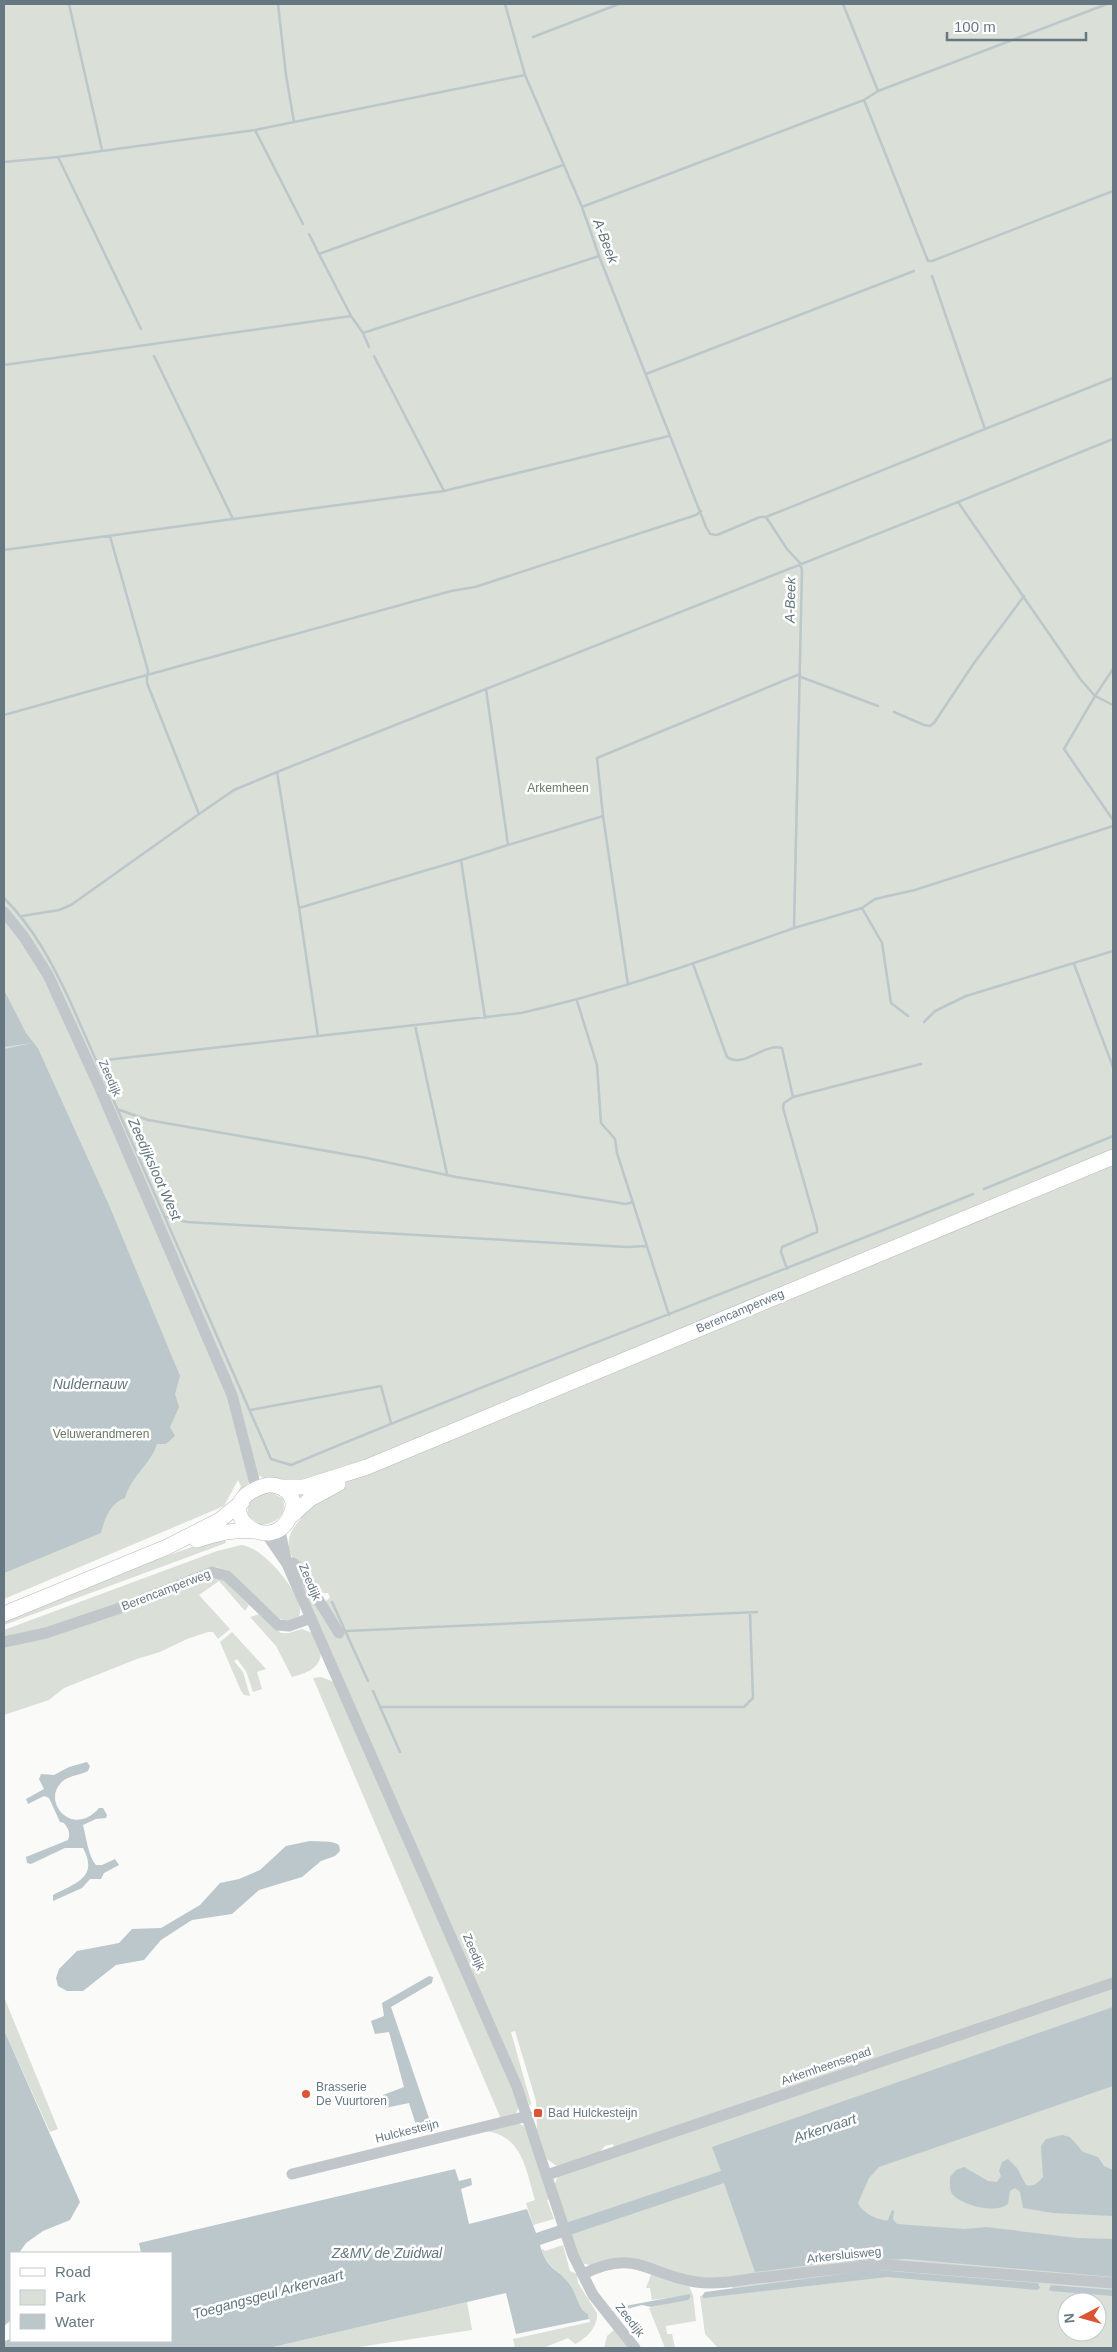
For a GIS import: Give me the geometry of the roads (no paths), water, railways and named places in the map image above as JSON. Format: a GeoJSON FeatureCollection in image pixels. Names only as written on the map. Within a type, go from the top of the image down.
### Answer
{"type":"FeatureCollection","features":[{"type":"Feature","properties":{"kind":"main road","name":"Berencamperweg"},"geometry":{"type":"LineString","coordinates":[[282,1487],[304,1487],[367,1467],[1113,1157]]}},
{"type":"Feature","properties":{"kind":"main road","name":"Berencamperweg"},"geometry":{"type":"LineString","coordinates":[[284,1523],[310,1499],[367,1467]]}},
{"type":"Feature","properties":{"kind":"main road"},"geometry":{"type":"LineString","coordinates":[[167,1547],[225,1532],[259,1532],[284,1523],[293,1509],[292,1498],[282,1487],[268,1485],[256,1488],[248,1493],[242,1502],[239,1510],[240,1520],[246,1526],[259,1532]]}},
{"type":"Feature","properties":{"kind":"main road"},"geometry":{"type":"LineString","coordinates":[[4,1614],[167,1547],[220,1520],[242,1502]]}},
{"type":"Feature","properties":{"kind":"street","name":"Zeedijk"},"geometry":{"type":"LineString","coordinates":[[4,912],[24,937],[48,975],[99,1086],[232,1395],[256,1488]]}},
{"type":"Feature","properties":{"kind":"street","name":"Zeedijk"},"geometry":{"type":"LineString","coordinates":[[284,1523],[287,1564]]}},
{"type":"Feature","properties":{"kind":"street","name":"Zeedijk"},"geometry":{"type":"LineString","coordinates":[[259,1532],[287,1564],[416,1853],[528,2116],[566,2236],[582,2274],[593,2295],[635,2348]]}},
{"type":"Feature","properties":{"kind":"street","name":"Zeedijk"},"geometry":{"type":"LineString","coordinates":[[287,1564],[293,1563],[298,1567],[339,1633]]}},
{"type":"Feature","properties":{"kind":"street","name":"Berencamperweg"},"geometry":{"type":"LineString","coordinates":[[4,1642],[63,1627],[212,1572],[227,1576],[278,1625],[289,1626],[311,1618]]}},
{"type":"Feature","properties":{"kind":"street","name":"Arkemheensepad"},"geometry":{"type":"LineString","coordinates":[[546,2175],[1113,1983]]}},
{"type":"Feature","properties":{"kind":"street","name":"Hulckesteijn"},"geometry":{"type":"LineString","coordinates":[[292,2174],[528,2116]]}},
{"type":"Feature","properties":{"kind":"street","name":"Arkersluisweg"},"geometry":{"type":"LineString","coordinates":[[582,2274],[606,2264],[625,2261],[683,2279],[713,2283],[889,2264],[1113,2284]]}},
{"type":"Feature","properties":{"kind":"water","name":"Nuldernauw"},"geometry":{"type":"Polygon","coordinates":[[[4,990],[26,1033],[38,1048],[110,1207],[180,1376],[175,1394],[179,1407],[170,1427],[175,1436],[166,1444],[157,1444],[150,1458],[132,1483],[125,1498],[112,1507],[101,1533],[4,1573],[4,1049],[32,1043],[4,1047],[4,990]]]}},
{"type":"Feature","properties":{"kind":"water"},"geometry":{"type":"Polygon","coordinates":[[[87,1762],[90,1766],[88,1771],[63,1781],[56,1792],[55,1800],[63,1814],[71,1819],[80,1820],[99,1808],[103,1808],[107,1815],[106,1818],[96,1819],[83,1825],[89,1851],[96,1865],[102,1865],[115,1859],[119,1865],[104,1873],[101,1879],[90,1879],[82,1888],[53,1901],[53,1895],[76,1883],[86,1873],[88,1866],[87,1858],[83,1848],[65,1848],[31,1864],[27,1863],[26,1857],[68,1840],[69,1833],[64,1823],[60,1822],[49,1798],[44,1796],[28,1804],[26,1799],[44,1789],[39,1779],[41,1774],[54,1775],[69,1767],[87,1762]]]}},
{"type":"Feature","properties":{"kind":"water"},"geometry":{"type":"Polygon","coordinates":[[[310,1841],[336,1843],[339,1845],[340,1851],[335,1856],[321,1861],[302,1877],[259,1890],[232,1914],[192,1920],[161,1940],[144,1960],[116,1965],[83,1991],[67,1991],[58,1986],[56,1978],[59,1969],[77,1951],[119,1943],[132,1929],[161,1928],[200,1905],[220,1883],[239,1879],[260,1870],[286,1846],[310,1841]]]}},
{"type":"Feature","properties":{"kind":"water"},"geometry":{"type":"Polygon","coordinates":[[[429,1976],[433,1977],[432,1983],[391,2007],[431,2124],[418,2131],[409,2103],[385,2108],[383,2095],[404,2087],[389,2032],[375,2034],[371,2021],[384,2016],[382,2003],[429,1976]]]}},
{"type":"Feature","properties":{"kind":"water"},"geometry":{"type":"Polygon","coordinates":[[[1113,2007],[1113,2086],[879,2167],[869,2178],[858,2203],[871,2216],[880,2219],[888,2220],[892,2210],[894,2211],[893,2219],[897,2224],[964,2229],[986,2227],[1077,2238],[1113,2239],[1113,2277],[907,2259],[836,2262],[755,2272],[724,2183],[540,2245],[546,2260],[568,2282],[580,2306],[588,2314],[589,2319],[516,2334],[506,2293],[269,2348],[4,2348],[4,2341],[10,2339],[10,2342],[172,2342],[172,2252],[141,2252],[139,2243],[455,2169],[459,2181],[471,2178],[472,2185],[461,2189],[469,2224],[527,2209],[536,2233],[721,2171],[712,2147],[1113,2007]]]}},
{"type":"Feature","properties":{"kind":"water"},"geometry":{"type":"Polygon","coordinates":[[[4,2030],[80,2202],[70,2220],[43,2231],[26,2243],[20,2252],[10,2252],[10,2321],[4,2326],[4,2030]]]}},
{"type":"Feature","properties":{"kind":"water"},"geometry":{"type":"Polygon","coordinates":[[[1062,2135],[1070,2137],[1083,2152],[1098,2157],[1104,2166],[1113,2170],[1113,2216],[1053,2213],[1023,2208],[1020,2192],[1015,2188],[1010,2191],[1008,2204],[996,2208],[973,2206],[959,2200],[951,2192],[950,2177],[956,2170],[964,2167],[988,2181],[997,2182],[1001,2176],[999,2171],[1002,2162],[1008,2159],[1017,2168],[1026,2185],[1036,2184],[1043,2177],[1041,2146],[1046,2139],[1062,2135]]]}},
{"type":"Feature","properties":{"kind":"water"},"geometry":{"type":"Polygon","coordinates":[[[865,2271],[890,2271],[1038,2283],[1040,2288],[1037,2290],[887,2277],[704,2298],[702,2296],[705,2292],[865,2271]]]}},
{"type":"Feature","properties":{"kind":"water"},"geometry":{"type":"Polygon","coordinates":[[[1051,2285],[1113,2290],[1113,2296],[1107,2296],[1107,2292],[1063,2292],[1049,2290],[1051,2285]]]}},
{"type":"Feature","properties":{"kind":"water"},"geometry":{"type":"Polygon","coordinates":[[[690,2294],[691,2297],[688,2300],[651,2307],[642,2305],[615,2312],[614,2308],[690,2294]]]}},
{"type":"Feature","properties":{"kind":"waterway"},"geometry":{"type":"LineString","coordinates":[[69,4],[102,150]]}},
{"type":"Feature","properties":{"kind":"waterway"},"geometry":{"type":"LineString","coordinates":[[278,4],[286,75],[294,122]]}},
{"type":"Feature","properties":{"kind":"waterway","name":"A-Beek"},"geometry":{"type":"LineString","coordinates":[[505,4],[525,75],[582,207],[599,256],[706,527],[710,534],[717,535],[760,517],[766,517],[787,549],[800,563],[802,570],[794,928],[862,908],[875,899],[915,890],[1113,826]]}},
{"type":"Feature","properties":{"kind":"waterway"},"geometry":{"type":"LineString","coordinates":[[533,37],[619,4]]}},
{"type":"Feature","properties":{"kind":"waterway"},"geometry":{"type":"LineString","coordinates":[[843,4],[878,91],[864,100],[928,261],[1113,191]]}},
{"type":"Feature","properties":{"kind":"waterway"},"geometry":{"type":"LineString","coordinates":[[878,91],[1107,4]]}},
{"type":"Feature","properties":{"kind":"waterway"},"geometry":{"type":"LineString","coordinates":[[255,130],[525,75]]}},
{"type":"Feature","properties":{"kind":"waterway"},"geometry":{"type":"LineString","coordinates":[[582,207],[864,100]]}},
{"type":"Feature","properties":{"kind":"waterway"},"geometry":{"type":"LineString","coordinates":[[58,157],[255,130],[303,224]]}},
{"type":"Feature","properties":{"kind":"waterway"},"geometry":{"type":"LineString","coordinates":[[4,162],[58,157],[141,329]]}},
{"type":"Feature","properties":{"kind":"waterway"},"geometry":{"type":"LineString","coordinates":[[363,333],[351,316],[319,254],[563,165]]}},
{"type":"Feature","properties":{"kind":"waterway"},"geometry":{"type":"LineString","coordinates":[[309,234],[319,254]]}},
{"type":"Feature","properties":{"kind":"waterway"},"geometry":{"type":"LineString","coordinates":[[369,347],[363,333],[599,256]]}},
{"type":"Feature","properties":{"kind":"waterway"},"geometry":{"type":"LineString","coordinates":[[646,374],[914,271]]}},
{"type":"Feature","properties":{"kind":"waterway"},"geometry":{"type":"LineString","coordinates":[[932,276],[985,429],[1113,378]]}},
{"type":"Feature","properties":{"kind":"waterway"},"geometry":{"type":"LineString","coordinates":[[4,365],[351,316]]}},
{"type":"Feature","properties":{"kind":"waterway"},"geometry":{"type":"LineString","coordinates":[[4,550],[233,519],[154,356]]}},
{"type":"Feature","properties":{"kind":"waterway"},"geometry":{"type":"LineString","coordinates":[[374,356],[444,491]]}},
{"type":"Feature","properties":{"kind":"waterway"},"geometry":{"type":"LineString","coordinates":[[766,517],[985,429]]}},
{"type":"Feature","properties":{"kind":"waterway"},"geometry":{"type":"LineString","coordinates":[[233,519],[444,491],[669,436]]}},
{"type":"Feature","properties":{"kind":"waterway"},"geometry":{"type":"LineString","coordinates":[[1113,439],[958,502],[1081,680],[1095,696],[1064,749],[1113,820]]}},
{"type":"Feature","properties":{"kind":"waterway"},"geometry":{"type":"LineString","coordinates":[[486,689],[958,502]]}},
{"type":"Feature","properties":{"kind":"waterway"},"geometry":{"type":"LineString","coordinates":[[277,772],[234,790],[199,814],[147,683],[147,675],[451,591],[475,587],[696,515],[701,511]]}},
{"type":"Feature","properties":{"kind":"waterway"},"geometry":{"type":"LineString","coordinates":[[4,715],[147,675],[148,671],[110,536]]}},
{"type":"Feature","properties":{"kind":"waterway"},"geometry":{"type":"LineString","coordinates":[[894,712],[924,725],[930,726],[934,723],[974,663],[1024,596]]}},
{"type":"Feature","properties":{"kind":"waterway"},"geometry":{"type":"LineString","coordinates":[[1113,669],[1095,696],[1113,705]]}},
{"type":"Feature","properties":{"kind":"waterway"},"geometry":{"type":"LineString","coordinates":[[628,985],[603,816],[597,758],[800,674]]}},
{"type":"Feature","properties":{"kind":"waterway"},"geometry":{"type":"LineString","coordinates":[[801,677],[878,706]]}},
{"type":"Feature","properties":{"kind":"waterway"},"geometry":{"type":"LineString","coordinates":[[299,908],[277,772],[486,689],[508,845],[461,860]]}},
{"type":"Feature","properties":{"kind":"waterway"},"geometry":{"type":"LineString","coordinates":[[22,916],[59,910],[71,905],[199,814]]}},
{"type":"Feature","properties":{"kind":"waterway"},"geometry":{"type":"LineString","coordinates":[[508,845],[603,816]]}},
{"type":"Feature","properties":{"kind":"waterway"},"geometry":{"type":"LineString","coordinates":[[318,1036],[299,908],[461,860],[485,1018]]}},
{"type":"Feature","properties":{"kind":"waterway","name":"Zeedijksloot West"},"geometry":{"type":"LineString","coordinates":[[4,898],[15,909],[42,946],[70,1001],[271,1459],[291,1465],[973,1194]]}},
{"type":"Feature","properties":{"kind":"waterway"},"geometry":{"type":"LineString","coordinates":[[862,908],[882,943],[891,1003],[908,1016]]}},
{"type":"Feature","properties":{"kind":"waterway"},"geometry":{"type":"LineString","coordinates":[[97,1061],[521,1013],[625,985],[794,928]]}},
{"type":"Feature","properties":{"kind":"waterway"},"geometry":{"type":"LineString","coordinates":[[924,1022],[935,1011],[966,996],[1113,951]]}},
{"type":"Feature","properties":{"kind":"waterway"},"geometry":{"type":"LineString","coordinates":[[693,964],[727,1057],[733,1060],[740,1060],[768,1049],[782,1048],[793,1097],[784,1103],[783,1108],[817,1228],[817,1232],[782,1247],[781,1252],[787,1269]]}},
{"type":"Feature","properties":{"kind":"waterway"},"geometry":{"type":"LineString","coordinates":[[1074,964],[1113,1067]]}},
{"type":"Feature","properties":{"kind":"waterway"},"geometry":{"type":"LineString","coordinates":[[577,1001],[597,1065],[601,1123],[615,1139],[617,1153],[669,1315]]}},
{"type":"Feature","properties":{"kind":"waterway"},"geometry":{"type":"LineString","coordinates":[[415,1025],[447,1174]]}},
{"type":"Feature","properties":{"kind":"waterway"},"geometry":{"type":"LineString","coordinates":[[793,1097],[921,1064]]}},
{"type":"Feature","properties":{"kind":"waterway","name":"Zeedijksloot West"},"geometry":{"type":"LineString","coordinates":[[117,1109],[148,1120],[367,1158],[456,1177],[626,1204],[633,1202]]}},
{"type":"Feature","properties":{"kind":"waterway"},"geometry":{"type":"LineString","coordinates":[[984,1189],[1113,1136]]}},
{"type":"Feature","properties":{"kind":"waterway","name":"Zeedijksloot West"},"geometry":{"type":"LineString","coordinates":[[167,1217],[187,1222],[627,1247],[646,1246]]}},
{"type":"Feature","properties":{"kind":"waterway"},"geometry":{"type":"LineString","coordinates":[[250,1410],[381,1386],[391,1423]]}},
{"type":"Feature","properties":{"kind":"waterway"},"geometry":{"type":"LineString","coordinates":[[332,1602],[368,1681]]}},
{"type":"Feature","properties":{"kind":"waterway"},"geometry":{"type":"LineString","coordinates":[[347,1631],[757,1612]]}},
{"type":"Feature","properties":{"kind":"waterway"},"geometry":{"type":"LineString","coordinates":[[380,1707],[744,1707],[753,1698],[750,1613]]}},
{"type":"Feature","properties":{"kind":"waterway"},"geometry":{"type":"LineString","coordinates":[[373,1691],[400,1752]]}},
{"type":"Feature","properties":{"kind":"place","name":"Brasserie De Vuurtoren"},"geometry":{"type":"Point","coordinates":[306,2094]}},
{"type":"Feature","properties":{"kind":"place","name":"Bad Hulckesteijn"},"geometry":{"type":"Point","coordinates":[538,2113]}},
{"type":"Feature","properties":{"kind":"park label","name":"Arkemheen"},"geometry":{"type":"Point","coordinates":[558,788]}},
{"type":"Feature","properties":{"kind":"park label","name":"Veluwerandmeren"},"geometry":{"type":"Point","coordinates":[101,1434]}},
{"type":"Feature","properties":{"kind":"water label","name":"Arkervaart"},"geometry":{"type":"Point","coordinates":[825,2128]}},
{"type":"Feature","properties":{"kind":"water label","name":"Z&MV de Zuidwal"},"geometry":{"type":"Point","coordinates":[387,2253]}},
{"type":"Feature","properties":{"kind":"water label","name":"Toegangsgeul Arkervaart"},"geometry":{"type":"Point","coordinates":[268,2294]}}]}
